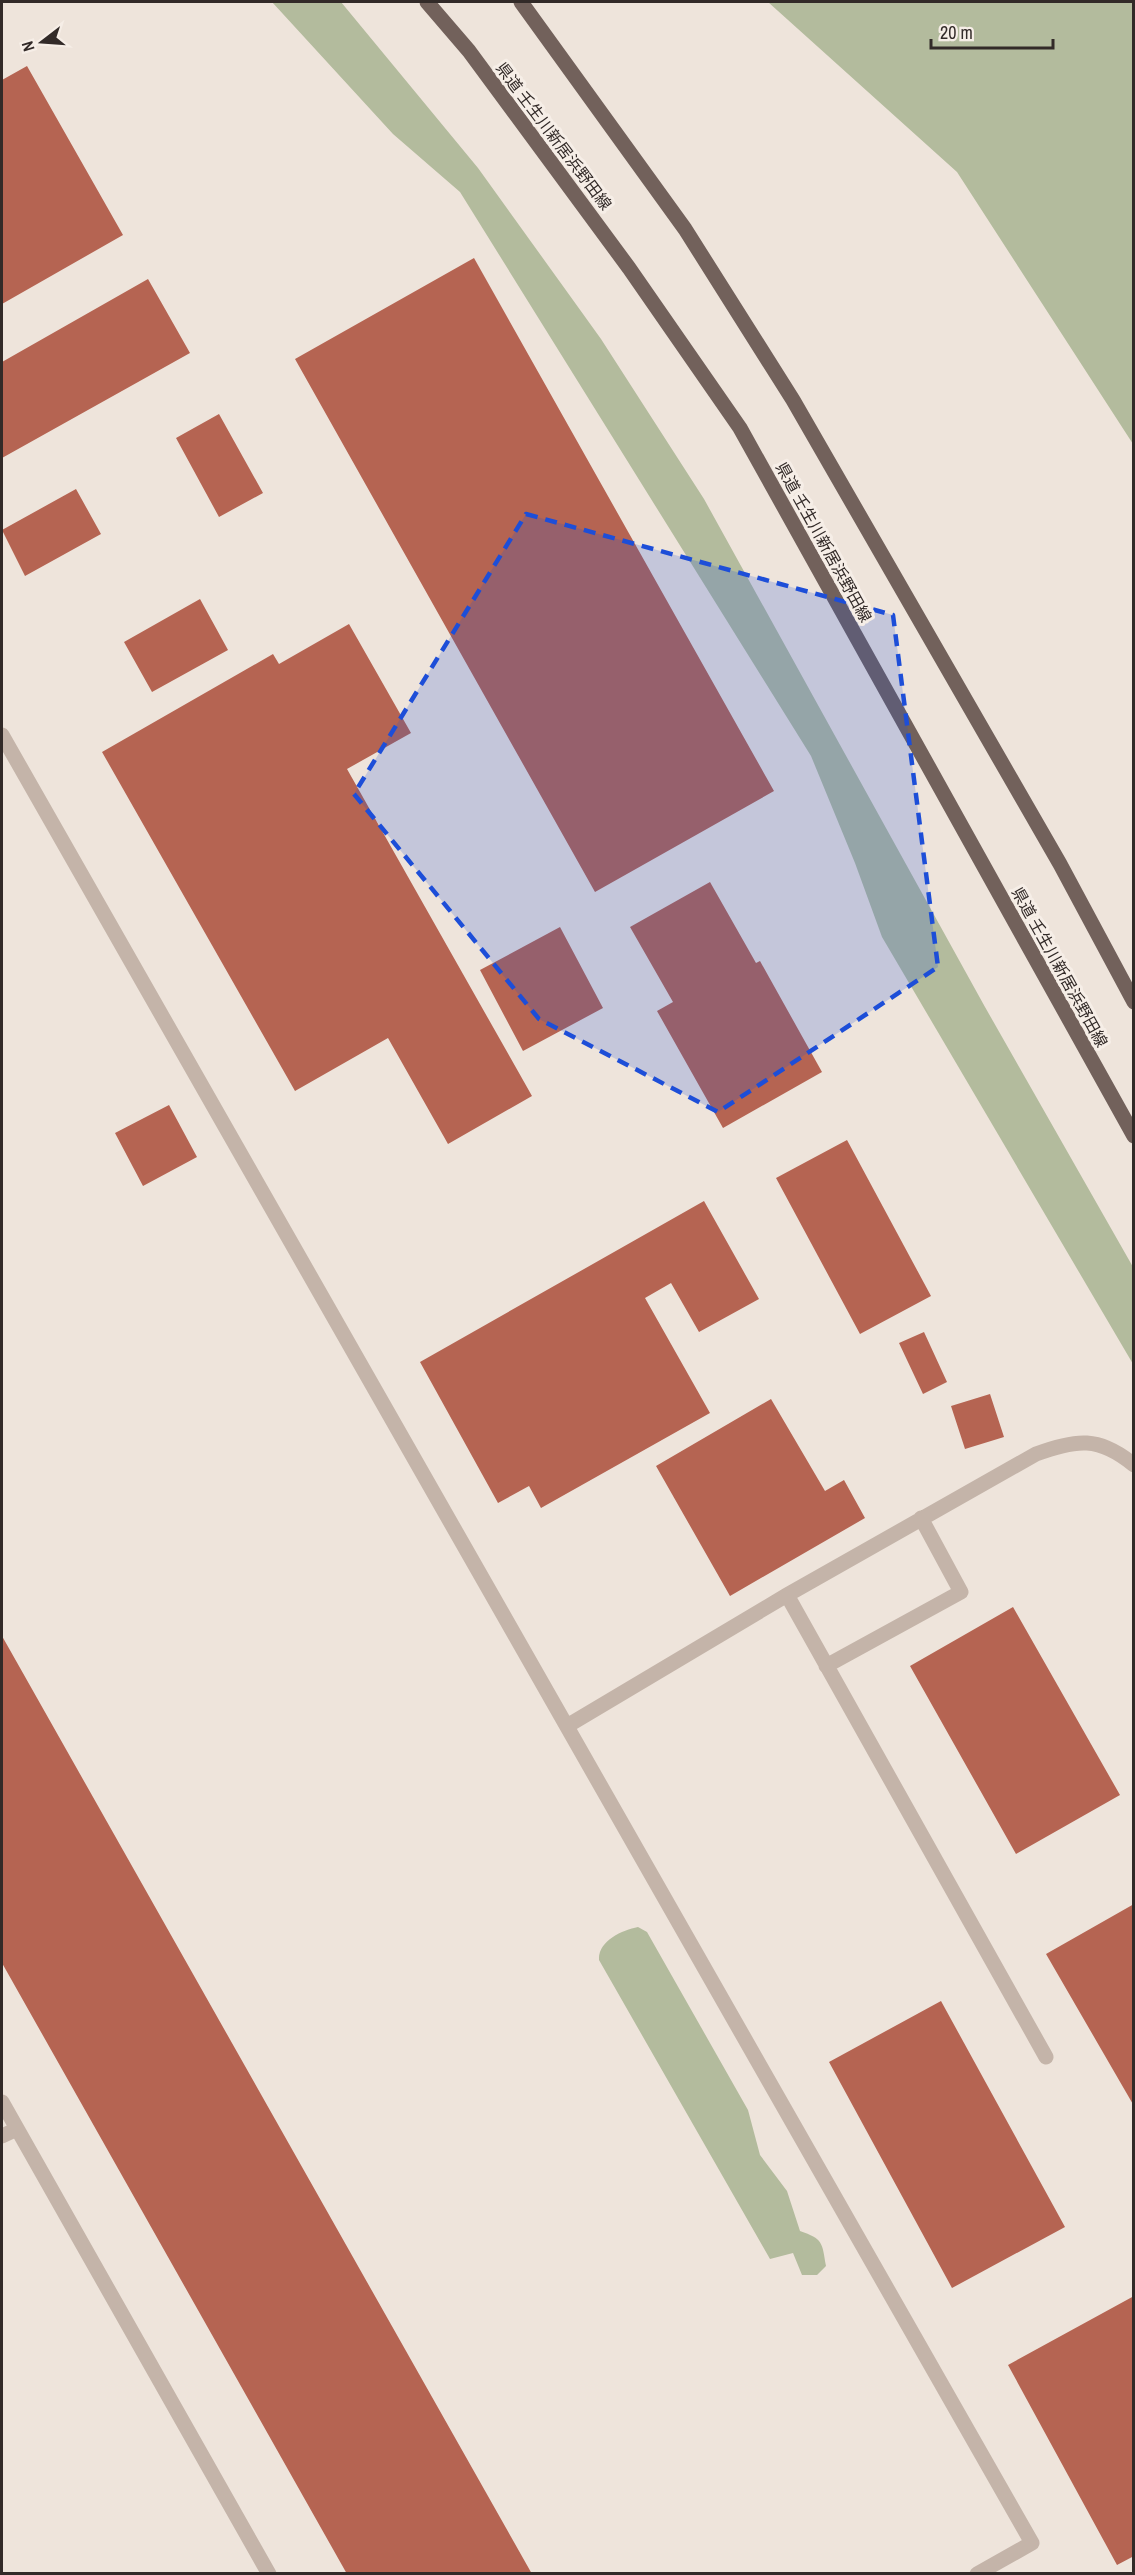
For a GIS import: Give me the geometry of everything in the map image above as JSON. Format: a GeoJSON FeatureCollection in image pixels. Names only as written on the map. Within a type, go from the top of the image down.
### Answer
{"type":"FeatureCollection","features":[{"type":"Feature","properties":{"kind":"main road","name":"県道 壬生川新居浜野田線"},"geometry":{"type":"LineString","coordinates":[[427,2],[469,51],[629,268],[740,428],[1134,1136]]}},
{"type":"Feature","properties":{"kind":"main road"},"geometry":{"type":"LineString","coordinates":[[521,2],[685,229],[793,400],[1060,864],[1134,1002]]}},
{"type":"Feature","properties":{"kind":"lane"},"geometry":{"type":"LineString","coordinates":[[2,735],[1032,2543],[977,2574]]}},
{"type":"Feature","properties":{"kind":"lane"},"geometry":{"type":"LineString","coordinates":[[567,1726],[787,1595],[1036,1454],[1067,1442],[1090,1441],[1110,1449],[1134,1465]]}},
{"type":"Feature","properties":{"kind":"lane"},"geometry":{"type":"LineString","coordinates":[[826,1666],[961,1592],[921,1518]]}},
{"type":"Feature","properties":{"kind":"lane"},"geometry":{"type":"LineString","coordinates":[[787,1595],[1046,2057]]}},
{"type":"Feature","properties":{"kind":"lane"},"geometry":{"type":"LineString","coordinates":[[2,2102],[269,2574]]}},
{"type":"Feature","properties":{"kind":"lane"},"geometry":{"type":"LineString","coordinates":[[2,2136],[17,2129]]}},
{"type":"Feature","properties":{"kind":"highlighted area"},"geometry":{"type":"Polygon","coordinates":[[[526,514],[893,615],[938,967],[718,1112],[539,1019],[354,794],[526,514]]]}},
{"type":"Feature","properties":{"kind":"green space"},"geometry":{"type":"Polygon","coordinates":[[[272,2],[341,2],[478,168],[601,339],[704,499],[985,1007],[1133,1267],[1133,1364],[882,937],[855,863],[811,756],[460,192],[393,134],[272,2]]]}},
{"type":"Feature","properties":{"kind":"green space"},"geometry":{"type":"Polygon","coordinates":[[[768,2],[1133,2],[1133,444],[957,172],[768,2]]]}},
{"type":"Feature","properties":{"kind":"green space"},"geometry":{"type":"Polygon","coordinates":[[[638,1927],[647,1932],[748,2110],[760,2155],[787,2191],[800,2231],[813,2236],[820,2242],[826,2266],[817,2275],[802,2275],[793,2253],[770,2259],[599,1960],[602,1947],[607,1942],[618,1934],[638,1927]]]}},
{"type":"Feature","properties":{"kind":"building"},"geometry":{"type":"Polygon","coordinates":[[[27,66],[123,235],[2,304],[2,80],[27,66]]]}},
{"type":"Feature","properties":{"kind":"building"},"geometry":{"type":"Polygon","coordinates":[[[474,258],[774,791],[595,892],[295,359],[474,258]]]}},
{"type":"Feature","properties":{"kind":"building"},"geometry":{"type":"Polygon","coordinates":[[[148,279],[190,353],[2,458],[2,362],[148,279]]]}},
{"type":"Feature","properties":{"kind":"building"},"geometry":{"type":"Polygon","coordinates":[[[219,414],[263,493],[219,517],[176,438],[219,414]]]}},
{"type":"Feature","properties":{"kind":"building"},"geometry":{"type":"Polygon","coordinates":[[[76,489],[101,534],[25,576],[2,530],[76,489]]]}},
{"type":"Feature","properties":{"kind":"building"},"geometry":{"type":"Polygon","coordinates":[[[200,599],[228,650],[152,692],[124,642],[200,599]]]}},
{"type":"Feature","properties":{"kind":"building"},"geometry":{"type":"Polygon","coordinates":[[[349,624],[411,733],[347,769],[532,1096],[448,1144],[388,1038],[295,1091],[102,752],[273,654],[279,664],[349,624]]]}},
{"type":"Feature","properties":{"kind":"building"},"geometry":{"type":"Polygon","coordinates":[[[710,882],[756,963],[760,961],[822,1072],[723,1128],[657,1011],[673,1002],[630,927],[710,882]]]}},
{"type":"Feature","properties":{"kind":"building"},"geometry":{"type":"Polygon","coordinates":[[[560,927],[603,1008],[523,1051],[480,970],[560,927]]]}},
{"type":"Feature","properties":{"kind":"building"},"geometry":{"type":"Polygon","coordinates":[[[169,1105],[197,1157],[143,1186],[115,1133],[169,1105]]]}},
{"type":"Feature","properties":{"kind":"building"},"geometry":{"type":"Polygon","coordinates":[[[847,1140],[931,1296],[860,1334],[776,1178],[847,1140]]]}},
{"type":"Feature","properties":{"kind":"building"},"geometry":{"type":"Polygon","coordinates":[[[704,1201],[759,1299],[699,1332],[671,1283],[645,1298],[710,1413],[541,1508],[529,1486],[498,1503],[420,1362],[704,1201]]]}},
{"type":"Feature","properties":{"kind":"building"},"geometry":{"type":"Polygon","coordinates":[[[924,1332],[947,1382],[923,1394],[899,1343],[924,1332]]]}},
{"type":"Feature","properties":{"kind":"building"},"geometry":{"type":"Polygon","coordinates":[[[990,1394],[1004,1437],[965,1449],[951,1406],[990,1394]]]}},
{"type":"Feature","properties":{"kind":"building"},"geometry":{"type":"Polygon","coordinates":[[[771,1399],[825,1491],[844,1480],[865,1518],[730,1596],[656,1466],[771,1399]]]}},
{"type":"Feature","properties":{"kind":"building"},"geometry":{"type":"Polygon","coordinates":[[[1013,1607],[1120,1795],[1016,1854],[910,1666],[1013,1607]]]}},
{"type":"Feature","properties":{"kind":"building"},"geometry":{"type":"Polygon","coordinates":[[[2,1636],[532,2574],[347,2574],[2,1963],[2,1636]]]}},
{"type":"Feature","properties":{"kind":"building"},"geometry":{"type":"Polygon","coordinates":[[[1134,1904],[1134,2106],[1046,1954],[1134,1904]]]}},
{"type":"Feature","properties":{"kind":"building"},"geometry":{"type":"Polygon","coordinates":[[[941,2001],[1065,2227],[952,2288],[829,2062],[941,2001]]]}},
{"type":"Feature","properties":{"kind":"building"},"geometry":{"type":"Polygon","coordinates":[[[1134,2296],[1134,2556],[1117,2565],[1008,2365],[1134,2296]]]}}]}
